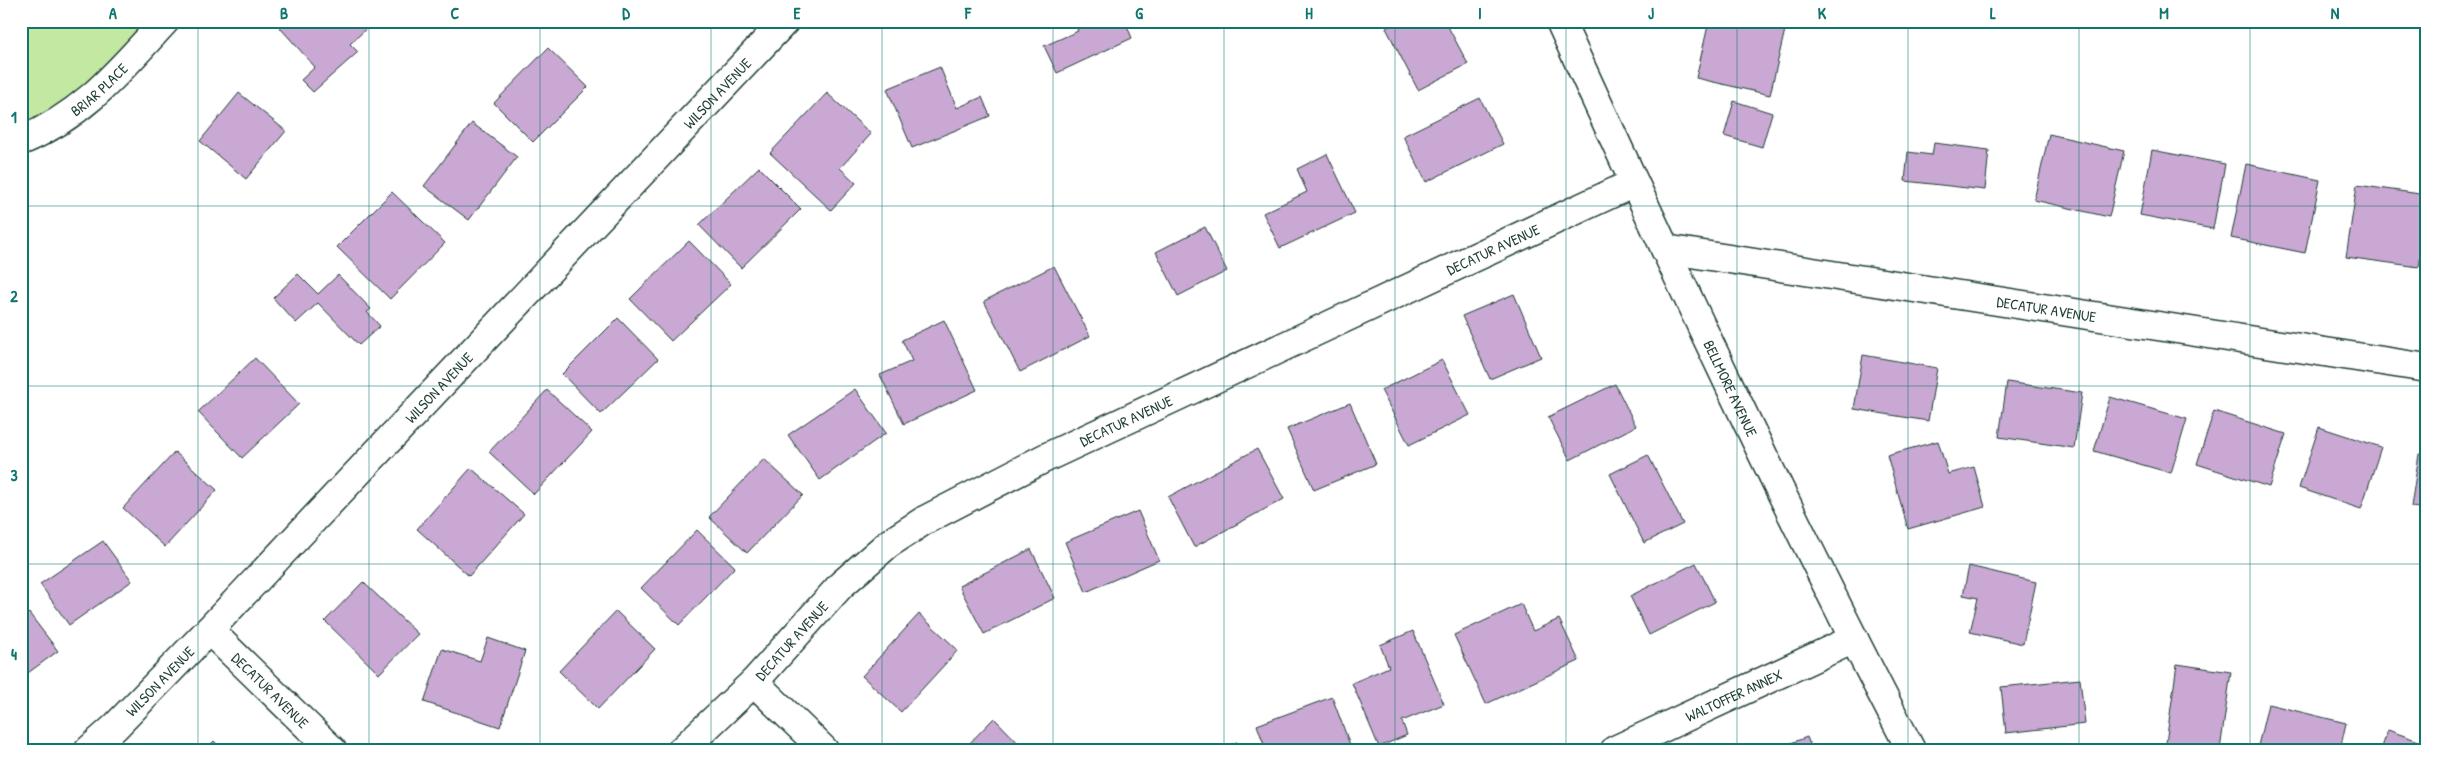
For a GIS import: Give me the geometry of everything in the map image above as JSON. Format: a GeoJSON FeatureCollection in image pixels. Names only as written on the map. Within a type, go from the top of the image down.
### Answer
{"type":"FeatureCollection","features":[{"type":"Feature","properties":{"kind":"street","name":"BRIAR PLACE"},"geometry":{"type":"LineString","coordinates":[[21,141],[48,130],[97,95],[165,21]]}},
{"type":"Feature","properties":{"kind":"street","name":"WILSON AVENUE"},"geometry":{"type":"LineString","coordinates":[[89,750],[115,727],[209,630],[785,21]]}},
{"type":"Feature","properties":{"kind":"street","name":"BELLMORE AVENUE"},"geometry":{"type":"LineString","coordinates":[[1560,21],[1665,249],[1854,639],[1911,750]]}},
{"type":"Feature","properties":{"kind":"street","name":"DECATUR AVENUE"},"geometry":{"type":"LineString","coordinates":[[682,750],[754,682],[841,585],[888,544],[925,520],[1045,458],[1634,183]]}},
{"type":"Feature","properties":{"kind":"street","name":"DECATUR AVENUE"},"geometry":{"type":"LineString","coordinates":[[1665,249],[2427,368]]}},
{"type":"Feature","properties":{"kind":"street","name":"DECATUR AVENUE"},"geometry":{"type":"LineString","coordinates":[[209,630],[332,750]]}},
{"type":"Feature","properties":{"kind":"street","name":"WALTOFFER ANNEX"},"geometry":{"type":"LineString","coordinates":[[1615,750],[1854,639]]}},
{"type":"Feature","properties":{"kind":"street"},"geometry":{"type":"LineString","coordinates":[[754,682],[824,750]]}},
{"type":"Feature","properties":{"kind":"green space"},"geometry":{"type":"Polygon","coordinates":[[[21,21],[154,21],[72,100],[21,123],[21,21]]]}},
{"type":"Feature","properties":{"kind":"building"},"geometry":{"type":"Polygon","coordinates":[[[274,21],[361,21],[367,28],[350,44],[358,52],[313,92],[301,80],[315,67],[274,21]]]}},
{"type":"Feature","properties":{"kind":"building"},"geometry":{"type":"Polygon","coordinates":[[[1073,21],[1125,21],[1132,38],[1057,73],[1044,46],[1078,31],[1073,21]]]}},
{"type":"Feature","properties":{"kind":"building"},"geometry":{"type":"Polygon","coordinates":[[[1399,21],[1445,21],[1468,64],[1418,90],[1386,28],[1399,21]]]}},
{"type":"Feature","properties":{"kind":"building"},"geometry":{"type":"Polygon","coordinates":[[[1709,21],[1787,21],[1770,95],[1696,78],[1709,21]]]}},
{"type":"Feature","properties":{"kind":"building"},"geometry":{"type":"Polygon","coordinates":[[[548,48],[588,87],[533,142],[494,103],[548,48]]]}},
{"type":"Feature","properties":{"kind":"building"},"geometry":{"type":"Polygon","coordinates":[[[940,67],[957,108],[982,97],[990,116],[912,148],[887,89],[940,67]]]}},
{"type":"Feature","properties":{"kind":"building"},"geometry":{"type":"Polygon","coordinates":[[[239,93],[286,131],[246,179],[200,141],[239,93]]]}},
{"type":"Feature","properties":{"kind":"building"},"geometry":{"type":"Polygon","coordinates":[[[827,93],[871,134],[840,168],[856,183],[831,210],[770,153],[827,93]]]}},
{"type":"Feature","properties":{"kind":"building"},"geometry":{"type":"Polygon","coordinates":[[[1480,98],[1503,144],[1426,182],[1403,136],[1480,98]]]}},
{"type":"Feature","properties":{"kind":"building"},"geometry":{"type":"Polygon","coordinates":[[[1734,101],[1772,113],[1762,147],[1724,136],[1734,101]]]}},
{"type":"Feature","properties":{"kind":"building"},"geometry":{"type":"Polygon","coordinates":[[[472,123],[517,157],[469,220],[424,186],[472,123]]]}},
{"type":"Feature","properties":{"kind":"building"},"geometry":{"type":"Polygon","coordinates":[[[2049,134],[2124,151],[2109,217],[2034,200],[2049,134]]]}},
{"type":"Feature","properties":{"kind":"building"},"geometry":{"type":"Polygon","coordinates":[[[1934,143],[1989,150],[1985,190],[1905,181],[1908,152],[1932,155],[1934,143]]]}},
{"type":"Feature","properties":{"kind":"building"},"geometry":{"type":"Polygon","coordinates":[[[2152,150],[2225,164],[2213,229],[2140,215],[2152,150]]]}},
{"type":"Feature","properties":{"kind":"building"},"geometry":{"type":"Polygon","coordinates":[[[1327,154],[1355,213],[1280,248],[1263,213],[1307,192],[1297,169],[1327,154]]]}},
{"type":"Feature","properties":{"kind":"building"},"geometry":{"type":"Polygon","coordinates":[[[2246,164],[2320,180],[2305,253],[2231,238],[2246,164]]]}},
{"type":"Feature","properties":{"kind":"building"},"geometry":{"type":"Polygon","coordinates":[[[759,167],[801,209],[741,268],[699,225],[759,167]]]}},
{"type":"Feature","properties":{"kind":"building"},"geometry":{"type":"Polygon","coordinates":[[[2357,185],[2427,195],[2427,213],[2419,267],[2346,257],[2357,185]]]}},
{"type":"Feature","properties":{"kind":"building"},"geometry":{"type":"Polygon","coordinates":[[[392,192],[445,243],[390,299],[337,247],[392,192]]]}},
{"type":"Feature","properties":{"kind":"building"},"geometry":{"type":"Polygon","coordinates":[[[1205,227],[1227,271],[1178,296],[1156,252],[1205,227]]]}},
{"type":"Feature","properties":{"kind":"building"},"geometry":{"type":"Polygon","coordinates":[[[689,241],[731,284],[671,341],[630,299],[689,241]]]}},
{"type":"Feature","properties":{"kind":"building"},"geometry":{"type":"Polygon","coordinates":[[[1054,266],[1090,336],[1020,372],[984,301],[1054,266]]]}},
{"type":"Feature","properties":{"kind":"building"},"geometry":{"type":"Polygon","coordinates":[[[298,274],[318,294],[338,275],[371,309],[367,312],[380,326],[359,345],[318,303],[296,323],[273,298],[298,274]]]}},
{"type":"Feature","properties":{"kind":"building"},"geometry":{"type":"Polygon","coordinates":[[[1514,294],[1541,357],[1490,379],[1462,316],[1514,294]]]}},
{"type":"Feature","properties":{"kind":"building"},"geometry":{"type":"Polygon","coordinates":[[[618,318],[658,359],[601,414],[562,374],[618,318]]]}},
{"type":"Feature","properties":{"kind":"building"},"geometry":{"type":"Polygon","coordinates":[[[944,320],[977,390],[904,424],[880,375],[912,361],[902,340],[944,320]]]}},
{"type":"Feature","properties":{"kind":"building"},"geometry":{"type":"Polygon","coordinates":[[[1863,355],[1937,368],[1928,421],[1854,409],[1863,355]]]}},
{"type":"Feature","properties":{"kind":"building"},"geometry":{"type":"Polygon","coordinates":[[[255,358],[299,404],[242,458],[198,412],[255,358]]]}},
{"type":"Feature","properties":{"kind":"building"},"geometry":{"type":"Polygon","coordinates":[[[1442,360],[1470,415],[1409,445],[1381,390],[1442,360]]]}},
{"type":"Feature","properties":{"kind":"building"},"geometry":{"type":"Polygon","coordinates":[[[2007,382],[2082,393],[2074,448],[1999,437],[2007,382]]]}},
{"type":"Feature","properties":{"kind":"building"},"geometry":{"type":"Polygon","coordinates":[[[1615,384],[1636,426],[1570,460],[1548,417],[1615,384]]]}},
{"type":"Feature","properties":{"kind":"building"},"geometry":{"type":"Polygon","coordinates":[[[855,389],[886,433],[820,480],[788,435],[855,389]]]}},
{"type":"Feature","properties":{"kind":"building"},"geometry":{"type":"Polygon","coordinates":[[[547,390],[592,432],[534,494],[489,452],[547,390]]]}},
{"type":"Feature","properties":{"kind":"building"},"geometry":{"type":"Polygon","coordinates":[[[2110,397],[2187,419],[2171,473],[2094,451],[2110,397]]]}},
{"type":"Feature","properties":{"kind":"building"},"geometry":{"type":"Polygon","coordinates":[[[1350,403],[1376,464],[1314,490],[1287,429],[1350,403]]]}},
{"type":"Feature","properties":{"kind":"building"},"geometry":{"type":"Polygon","coordinates":[[[2214,411],[2286,434],[2269,487],[2197,464],[2214,411]]]}},
{"type":"Feature","properties":{"kind":"building"},"geometry":{"type":"Polygon","coordinates":[[[2319,427],[2381,447],[2361,509],[2299,488],[2319,427]]]}},
{"type":"Feature","properties":{"kind":"building"},"geometry":{"type":"Polygon","coordinates":[[[1938,441],[1948,474],[1974,467],[1985,507],[1908,529],[1887,455],[1938,441]]]}},
{"type":"Feature","properties":{"kind":"building"},"geometry":{"type":"Polygon","coordinates":[[[1257,449],[1284,499],[1194,547],[1168,497],[1257,449]]]}},
{"type":"Feature","properties":{"kind":"building"},"geometry":{"type":"Polygon","coordinates":[[[175,452],[217,490],[165,547],[123,508],[175,452]]]}},
{"type":"Feature","properties":{"kind":"building"},"geometry":{"type":"Polygon","coordinates":[[[2419,454],[2427,455],[2427,509],[2411,507],[2419,454]]]}},
{"type":"Feature","properties":{"kind":"building"},"geometry":{"type":"Polygon","coordinates":[[[1648,455],[1683,524],[1644,543],[1610,474],[1648,455]]]}},
{"type":"Feature","properties":{"kind":"building"},"geometry":{"type":"Polygon","coordinates":[[[764,459],[803,495],[747,553],[709,517],[764,459]]]}},
{"type":"Feature","properties":{"kind":"building"},"geometry":{"type":"Polygon","coordinates":[[[471,468],[524,514],[469,576],[417,529],[471,468]]]}},
{"type":"Feature","properties":{"kind":"building"},"geometry":{"type":"Polygon","coordinates":[[[1138,511],[1159,560],[1086,592],[1065,542],[1138,511]]]}},
{"type":"Feature","properties":{"kind":"building"},"geometry":{"type":"Polygon","coordinates":[[[697,530],[735,567],[679,625],[641,588],[697,530]]]}},
{"type":"Feature","properties":{"kind":"building"},"geometry":{"type":"Polygon","coordinates":[[[103,541],[132,581],[69,625],[40,584],[103,541]]]}},
{"type":"Feature","properties":{"kind":"building"},"geometry":{"type":"Polygon","coordinates":[[[1031,549],[1055,598],[984,634],[959,586],[1031,549]]]}},
{"type":"Feature","properties":{"kind":"building"},"geometry":{"type":"Polygon","coordinates":[[[1696,563],[1715,602],[1649,635],[1630,596],[1696,563]]]}},
{"type":"Feature","properties":{"kind":"building"},"geometry":{"type":"Polygon","coordinates":[[[1969,566],[2036,582],[2023,644],[1970,632],[1978,598],[1963,595],[1969,566]]]}},
{"type":"Feature","properties":{"kind":"building"},"geometry":{"type":"Polygon","coordinates":[[[363,582],[418,634],[379,674],[325,621],[363,582]]]}},
{"type":"Feature","properties":{"kind":"building"},"geometry":{"type":"Polygon","coordinates":[[[1521,604],[1533,631],[1559,619],[1579,661],[1486,704],[1454,635],[1521,604]]]}},
{"type":"Feature","properties":{"kind":"building"},"geometry":{"type":"Polygon","coordinates":[[[616,611],[655,649],[598,709],[559,671],[616,611]]]}},
{"type":"Feature","properties":{"kind":"building"},"geometry":{"type":"Polygon","coordinates":[[[29,613],[58,651],[21,678],[21,619],[29,613]]]}},
{"type":"Feature","properties":{"kind":"building"},"geometry":{"type":"Polygon","coordinates":[[[919,614],[958,650],[901,712],[862,676],[919,614]]]}},
{"type":"Feature","properties":{"kind":"building"},"geometry":{"type":"Polygon","coordinates":[[[1413,631],[1444,704],[1402,721],[1407,735],[1379,747],[1352,683],[1389,667],[1380,645],[1413,631]]]}},
{"type":"Feature","properties":{"kind":"building"},"geometry":{"type":"Polygon","coordinates":[[[488,638],[525,651],[500,727],[424,702],[442,649],[480,661],[488,638]]]}},
{"type":"Feature","properties":{"kind":"building"},"geometry":{"type":"Polygon","coordinates":[[[2177,664],[2231,672],[2220,750],[2165,750],[2177,664]]]}},
{"type":"Feature","properties":{"kind":"building"},"geometry":{"type":"Polygon","coordinates":[[[2080,679],[2085,724],[2006,733],[2001,687],[2080,679]]]}},
{"type":"Feature","properties":{"kind":"building"},"geometry":{"type":"Polygon","coordinates":[[[1332,697],[1352,750],[1266,750],[1257,725],[1332,697]]]}},
{"type":"Feature","properties":{"kind":"building"},"geometry":{"type":"Polygon","coordinates":[[[2268,704],[2346,723],[2340,750],[2257,750],[2268,704]]]}},
{"type":"Feature","properties":{"kind":"building"},"geometry":{"type":"Polygon","coordinates":[[[994,718],[1025,750],[963,750],[994,718]]]}},
{"type":"Feature","properties":{"kind":"building"},"geometry":{"type":"Polygon","coordinates":[[[2388,730],[2427,744],[2427,750],[2381,750],[2388,730]]]}},
{"type":"Feature","properties":{"kind":"building"},"geometry":{"type":"Polygon","coordinates":[[[1807,737],[1812,750],[1772,750],[1807,737]]]}},
{"type":"Feature","properties":{"kind":"building"},"geometry":{"type":"Polygon","coordinates":[[[214,741],[223,750],[205,750],[214,741]]]}},
{"type":"Feature","properties":{"kind":"building"},"geometry":{"type":"Polygon","coordinates":[[[1237,742],[1240,750],[1215,750],[1237,742]]]}}]}
